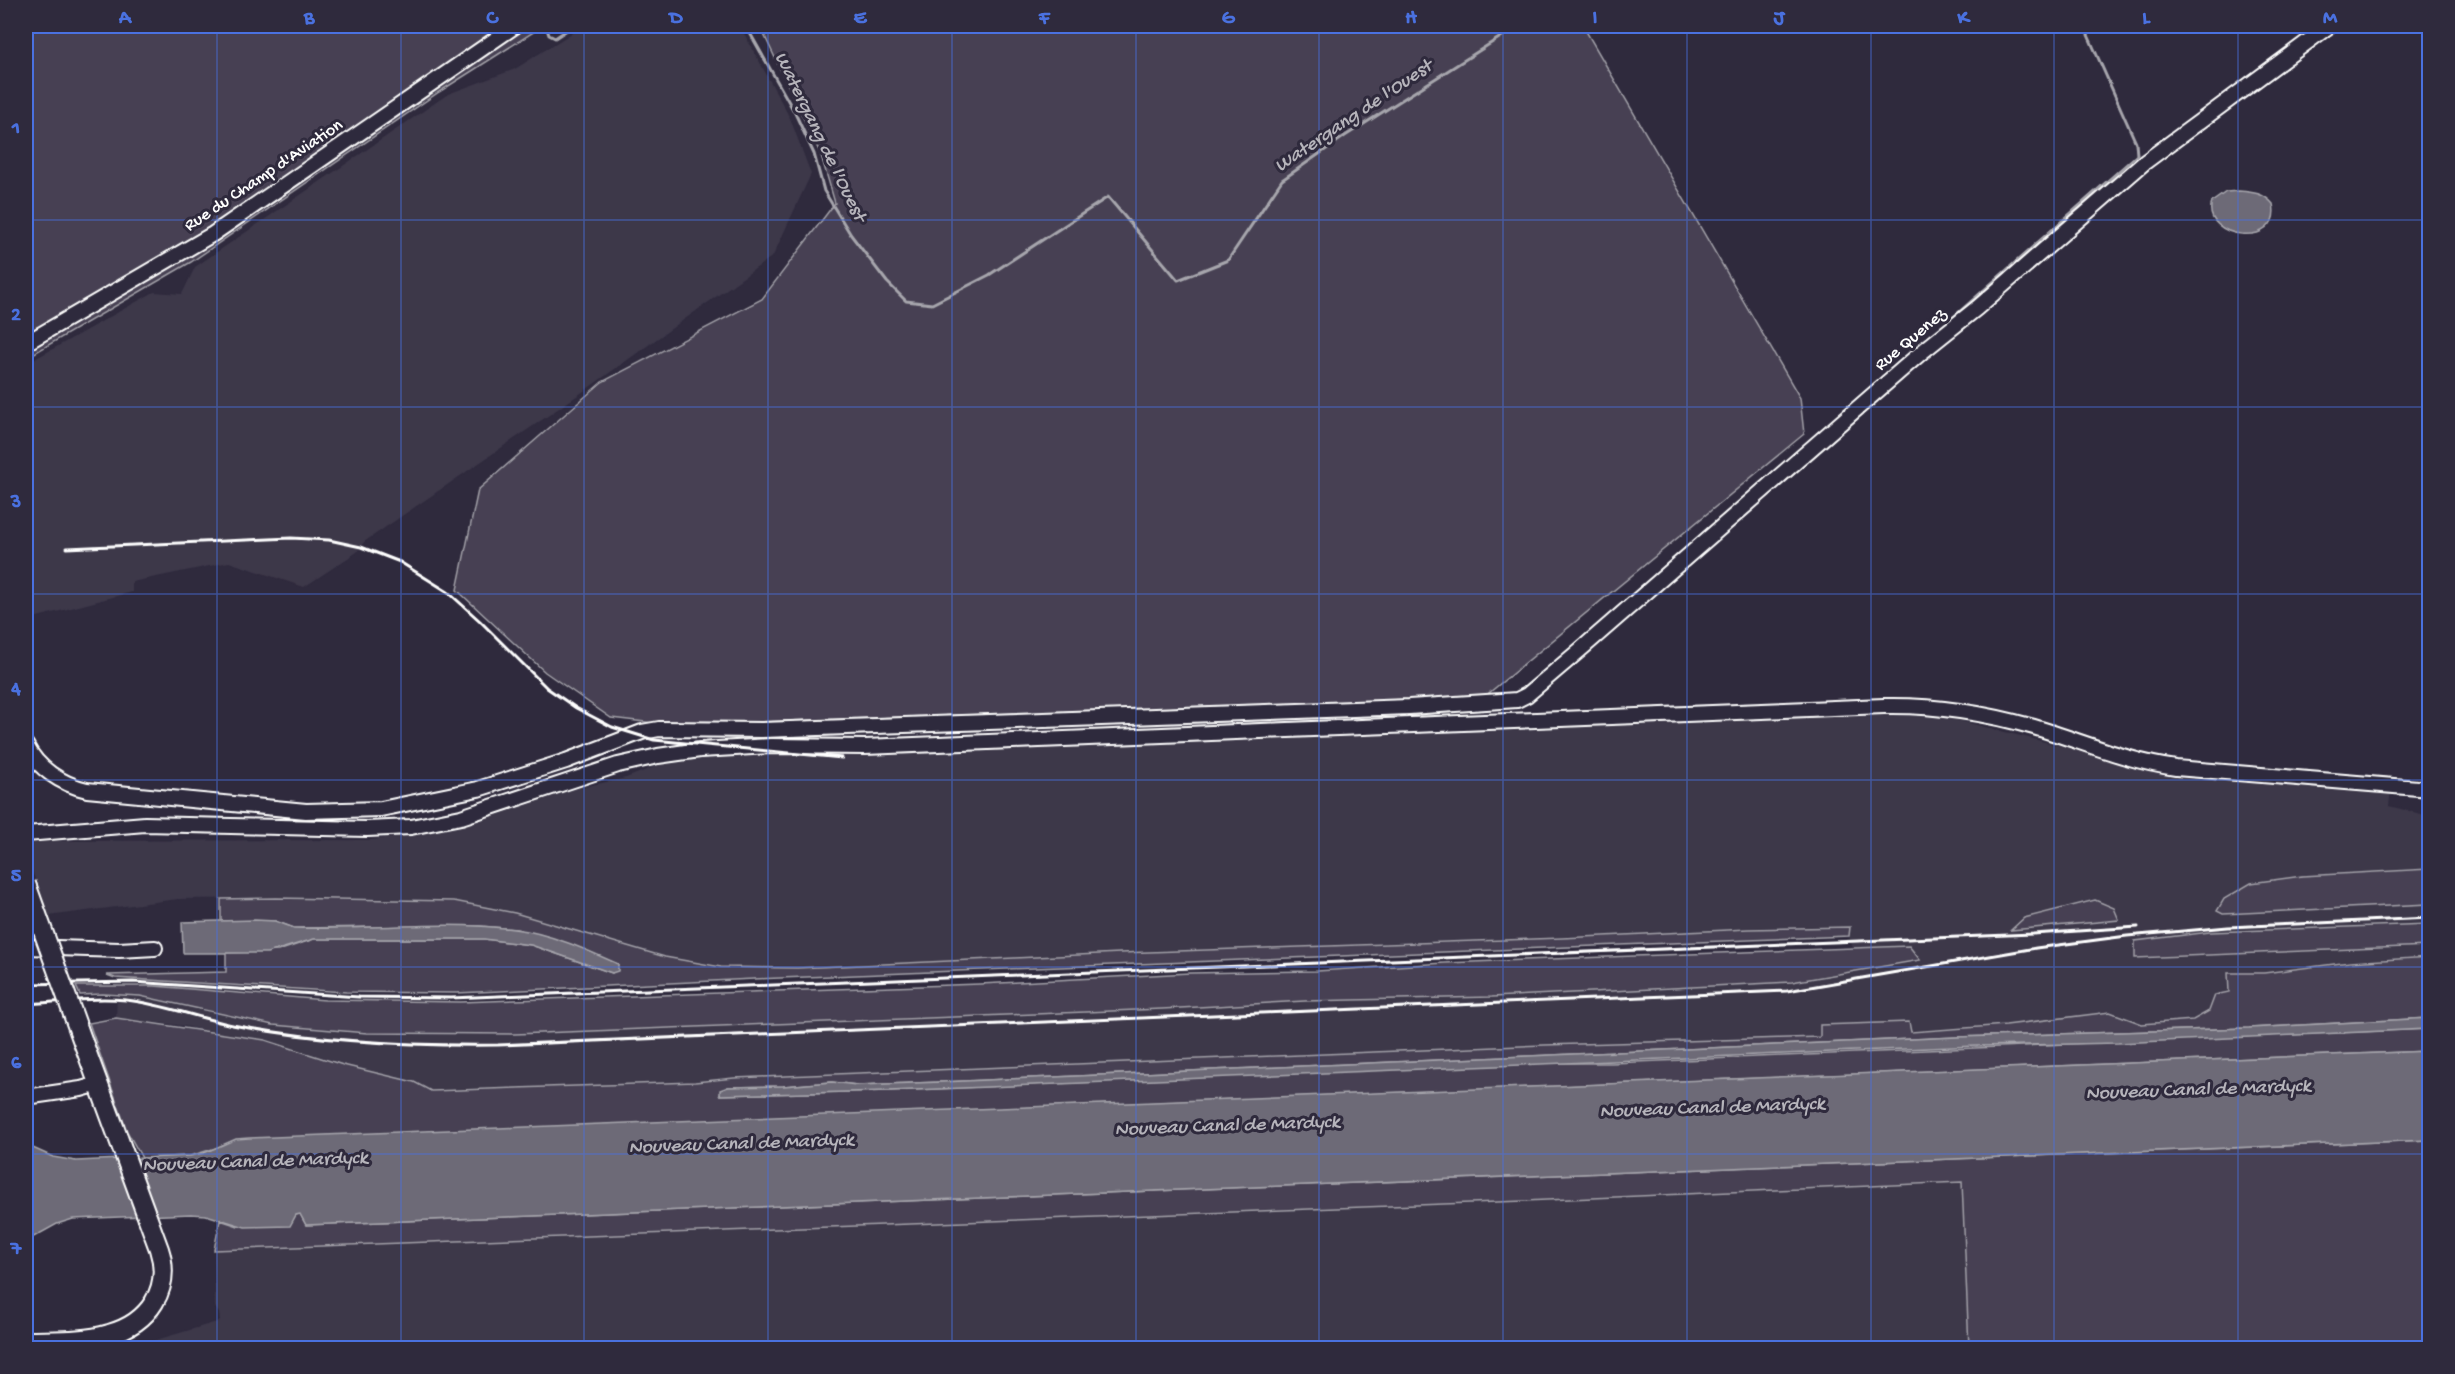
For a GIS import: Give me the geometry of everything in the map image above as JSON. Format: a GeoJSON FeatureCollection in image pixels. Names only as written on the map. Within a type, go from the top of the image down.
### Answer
{"type":"FeatureCollection","features":[{"type":"Feature","properties":{"kind":"main road"},"geometry":{"type":"LineString","coordinates":[[26,884],[164,1267],[161,1289],[148,1311],[126,1327],[100,1336],[26,1341]]}},
{"type":"Feature","properties":{"kind":"main road"},"geometry":{"type":"LineString","coordinates":[[26,1331],[126,1327]]}},
{"type":"Feature","properties":{"kind":"street","name":"Rue du Champ d'Aviation"},"geometry":{"type":"LineString","coordinates":[[26,343],[213,234],[515,26]]}},
{"type":"Feature","properties":{"kind":"street","name":"Rue Quenez"},"geometry":{"type":"LineString","coordinates":[[26,745],[33,757],[48,771],[67,783],[87,790],[297,810],[343,812],[390,808],[470,791],[566,761],[642,732],[659,729],[774,729],[1512,701],[1527,695],[2145,162],[2329,26]]}},
{"type":"Feature","properties":{"kind":"street"},"geometry":{"type":"LineString","coordinates":[[26,834],[145,824],[367,829],[420,826],[461,817],[638,759],[677,752],[728,748],[865,747],[1874,706],[1939,708],[1994,717],[2136,760],[2176,768],[2430,789]]}},
{"type":"Feature","properties":{"kind":"street"},"geometry":{"type":"LineString","coordinates":[[26,947],[112,950],[156,948]]}},
{"type":"Feature","properties":{"kind":"street"},"geometry":{"type":"LineString","coordinates":[[26,1098],[99,1084]]}},
{"type":"Feature","properties":{"kind":"shaded area"},"geometry":{"type":"Polygon","coordinates":[[[26,26],[543,26],[439,92],[191,262],[26,358],[26,26]]]}},
{"type":"Feature","properties":{"kind":"shaded area"},"geometry":{"type":"Polygon","coordinates":[[[583,26],[740,26],[790,118],[811,174],[773,256],[584,391],[364,542],[357,552],[304,587],[229,562],[132,582],[132,592],[26,620],[26,364],[154,292],[182,294],[195,267],[448,94],[515,69],[583,26]]]}},
{"type":"Feature","properties":{"kind":"shaded area"},"geometry":{"type":"Polygon","coordinates":[[[760,26],[1583,26],[1800,398],[1804,434],[1473,706],[1305,714],[1117,710],[722,723],[654,723],[611,718],[545,672],[457,590],[478,490],[602,382],[762,299],[835,203],[821,155],[760,26]]]}},
{"type":"Feature","properties":{"kind":"shaded area"},"geometry":{"type":"Polygon","coordinates":[[[1846,712],[1920,713],[1953,719],[2150,768],[2197,777],[2391,790],[2389,806],[2429,816],[2429,924],[2210,932],[2135,958],[2429,946],[2430,957],[2350,962],[2264,973],[2228,973],[2229,992],[2215,995],[2209,1011],[2193,1020],[2142,1024],[2109,1012],[2006,1025],[1910,1032],[1909,1022],[1820,1025],[1820,1037],[1270,1056],[734,1078],[695,1082],[431,1091],[414,1082],[185,1026],[116,1018],[117,994],[140,996],[273,1025],[367,1033],[515,1034],[1162,1009],[1305,1001],[1492,997],[1792,982],[1919,960],[1909,946],[1853,948],[1849,936],[1850,927],[1120,953],[797,968],[720,967],[665,957],[515,913],[454,901],[178,899],[48,916],[26,854],[26,841],[371,840],[435,830],[568,790],[626,778],[674,759],[1338,735],[1846,712]]]}},
{"type":"Feature","properties":{"kind":"shaded area"},"geometry":{"type":"Polygon","coordinates":[[[2429,869],[2429,904],[2223,914],[2217,911],[2224,899],[2251,883],[2302,876],[2429,869]]]}},
{"type":"Feature","properties":{"kind":"shaded area"},"geometry":{"type":"Polygon","coordinates":[[[221,899],[454,901],[515,913],[665,957],[721,967],[797,968],[1120,953],[1850,927],[1849,936],[754,979],[456,993],[346,992],[115,978],[107,975],[226,972],[226,953],[278,951],[314,939],[484,939],[531,945],[612,973],[618,964],[555,940],[517,929],[480,926],[294,928],[275,921],[221,921],[221,899]]]}},
{"type":"Feature","properties":{"kind":"shaded area"},"geometry":{"type":"Polygon","coordinates":[[[2095,900],[2114,908],[2119,920],[2011,930],[2024,918],[2095,900]]]}},
{"type":"Feature","properties":{"kind":"shaded area"},"geometry":{"type":"Polygon","coordinates":[[[2429,924],[2429,946],[2135,958],[2135,941],[2210,932],[2429,924]]]}},
{"type":"Feature","properties":{"kind":"shaded area"},"geometry":{"type":"Polygon","coordinates":[[[1909,946],[1920,960],[1792,982],[1492,997],[1305,1001],[1162,1009],[515,1034],[367,1033],[273,1025],[140,996],[80,995],[76,986],[154,986],[325,1000],[461,1002],[980,984],[1190,973],[1317,971],[1445,963],[1909,946]]]}},
{"type":"Feature","properties":{"kind":"shaded area"},"geometry":{"type":"Polygon","coordinates":[[[2430,957],[2429,1018],[2249,1028],[1957,1037],[941,1082],[857,1085],[832,1082],[728,1087],[720,1095],[890,1091],[1527,1063],[1612,1063],[2429,1029],[2429,1051],[322,1136],[219,1147],[190,1156],[142,1158],[127,1131],[89,1023],[116,1018],[265,1040],[343,1065],[414,1082],[431,1091],[695,1082],[734,1078],[1544,1045],[1820,1037],[1820,1025],[1909,1022],[1911,1032],[2006,1025],[2110,1012],[2142,1024],[2193,1020],[2209,1011],[2215,995],[2229,992],[2228,973],[2264,973],[2350,962],[2430,957]]]}},
{"type":"Feature","properties":{"kind":"shaded area"},"geometry":{"type":"Polygon","coordinates":[[[2430,1140],[2429,1348],[1969,1348],[1962,1182],[1524,1201],[214,1250],[220,1220],[238,1226],[300,1214],[306,1225],[2430,1140]]]}},
{"type":"Feature","properties":{"kind":"shaded area"},"geometry":{"type":"Polygon","coordinates":[[[1963,1182],[1969,1348],[129,1348],[220,1321],[215,1307],[214,1250],[1524,1201],[1963,1182]]]}},
{"type":"Feature","properties":{"kind":"water"},"geometry":{"type":"Polygon","coordinates":[[[2239,191],[2262,195],[2273,204],[2273,219],[2266,228],[2255,233],[2242,234],[2229,231],[2218,224],[2212,215],[2212,202],[2226,192],[2239,191]]]}},
{"type":"Feature","properties":{"kind":"water"},"geometry":{"type":"Polygon","coordinates":[[[275,921],[294,928],[460,925],[514,929],[541,934],[581,948],[618,964],[618,971],[612,973],[531,945],[484,939],[314,939],[267,953],[183,953],[182,922],[275,921]]]}},
{"type":"Feature","properties":{"kind":"water"},"geometry":{"type":"Polygon","coordinates":[[[2430,1018],[2429,1029],[890,1091],[720,1095],[720,1090],[728,1087],[832,1082],[857,1085],[941,1082],[1957,1037],[2249,1028],[2430,1018]]]}},
{"type":"Feature","properties":{"kind":"water","name":"Nouveau Canal de Mardyck"},"geometry":{"type":"Polygon","coordinates":[[[2430,1051],[2429,1140],[306,1225],[300,1214],[296,1215],[290,1226],[245,1227],[206,1215],[191,1214],[73,1219],[26,1239],[26,1145],[53,1157],[76,1161],[190,1156],[204,1153],[236,1139],[249,1138],[2430,1051]]]}},
{"type":"Feature","properties":{"kind":"waterway","name":"Watergang de l'Ouest"},"geometry":{"type":"LineString","coordinates":[[546,26],[549,35],[555,38],[573,26]]}},
{"type":"Feature","properties":{"kind":"waterway","name":"Watergang de l'Ouest"},"geometry":{"type":"LineString","coordinates":[[746,26],[795,113],[814,154],[824,191],[851,235],[887,282],[906,301],[932,304],[989,275],[1108,197],[1178,280],[1228,260],[1282,180],[1345,136],[1518,26]]}},
{"type":"Feature","properties":{"kind":"waterway"},"geometry":{"type":"LineString","coordinates":[[1941,328],[2137,155],[2136,143],[2084,26]]}},
{"type":"Feature","properties":{"kind":"railway"},"geometry":{"type":"LineString","coordinates":[[67,548],[291,538],[329,540],[361,547],[400,562],[448,592],[547,688],[576,708],[612,727],[654,740],[842,758]]}},
{"type":"Feature","properties":{"kind":"railway"},"geometry":{"type":"LineString","coordinates":[[26,1004],[89,999],[126,1000],[238,1026],[302,1036],[400,1044],[498,1045],[1787,991],[2036,948],[2127,936],[2228,927],[2430,918]]}},
{"type":"Feature","properties":{"kind":"railway"},"geometry":{"type":"LineString","coordinates":[[26,984],[133,982],[359,997],[451,998],[2033,934],[2138,927]]}}]}
